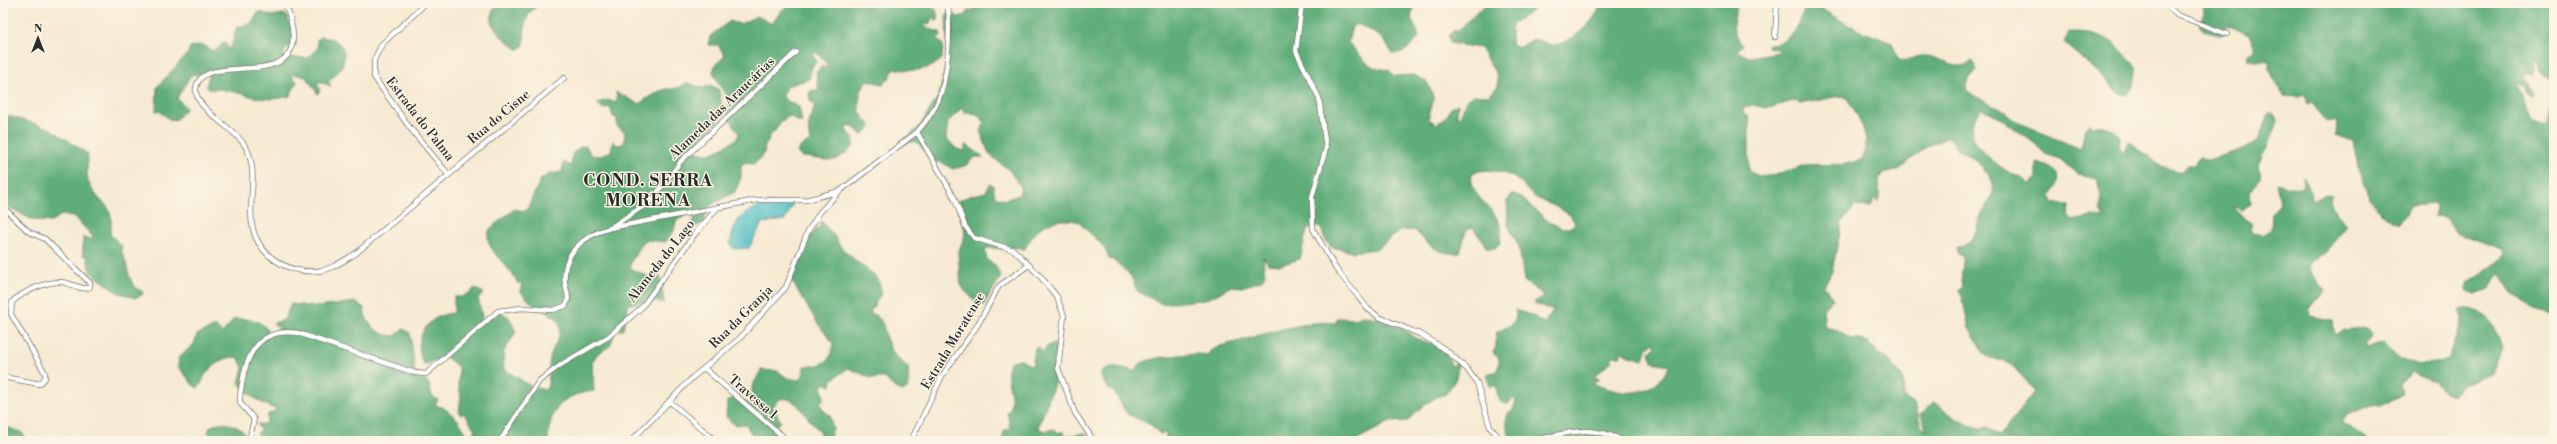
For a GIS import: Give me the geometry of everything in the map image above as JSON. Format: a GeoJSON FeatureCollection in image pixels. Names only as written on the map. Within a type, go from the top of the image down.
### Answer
{"type":"FeatureCollection","features":[{"type":"Feature","properties":{"kind":"street","name":"Rua do Cisne"},"geometry":{"type":"LineString","coordinates":[[285,3],[292,21],[293,35],[291,47],[282,59],[268,66],[210,72],[197,82],[195,94],[200,105],[240,137],[252,160],[254,172],[252,223],[254,232],[270,257],[284,266],[304,271],[325,270],[355,254],[448,174],[564,78]]}},
{"type":"Feature","properties":{"kind":"street","name":"Estrada do Palma"},"geometry":{"type":"LineString","coordinates":[[426,3],[382,44],[374,60],[374,77],[410,128],[448,174]]}},
{"type":"Feature","properties":{"kind":"street","name":"Rua da Granja"},"geometry":{"type":"LineString","coordinates":[[631,441],[669,401],[704,368],[739,339],[786,287],[813,221],[840,191],[917,132],[937,103],[943,85],[948,3]]}},
{"type":"Feature","properties":{"kind":"street"},"geometry":{"type":"LineString","coordinates":[[1302,3],[1296,51],[1319,98],[1326,148],[1312,197],[1313,229],[1336,269],[1368,309],[1379,317],[1422,335],[1446,350],[1467,369],[1477,383],[1490,427],[1502,441]]}},
{"type":"Feature","properties":{"kind":"street"},"geometry":{"type":"LineString","coordinates":[[1775,37],[1777,3]]}},
{"type":"Feature","properties":{"kind":"street"},"geometry":{"type":"LineString","coordinates":[[2164,3],[2177,15],[2226,34]]}},
{"type":"Feature","properties":{"kind":"street","name":"Alameda das Araucárias"},"geometry":{"type":"LineString","coordinates":[[610,228],[651,201],[681,161],[796,52]]}},
{"type":"Feature","properties":{"kind":"street"},"geometry":{"type":"LineString","coordinates":[[917,132],[954,197],[965,226],[974,238],[1014,250],[1057,297],[1064,316],[1058,368],[1075,413],[1094,441]]}},
{"type":"Feature","properties":{"kind":"street"},"geometry":{"type":"LineString","coordinates":[[249,441],[254,419],[240,403],[244,373],[255,347],[269,335],[282,332],[298,333],[415,373],[426,374],[498,311],[522,308],[553,310],[565,306],[568,298],[564,274],[568,259],[584,239],[610,228],[718,206],[766,199],[806,200],[840,191]]}},
{"type":"Feature","properties":{"kind":"street","name":"Alameda do Lago"},"geometry":{"type":"LineString","coordinates":[[500,441],[539,381],[562,364],[608,337],[642,306],[695,234],[718,206]]}},
{"type":"Feature","properties":{"kind":"street"},"geometry":{"type":"LineString","coordinates":[[3,207],[22,227],[45,239],[86,277],[90,287],[85,289],[68,283],[56,282],[21,294],[12,302],[11,314],[45,373],[45,378],[40,384],[32,384],[3,377]]}},
{"type":"Feature","properties":{"kind":"street","name":"Estrada Moratense"},"geometry":{"type":"LineString","coordinates":[[911,441],[942,376],[977,326],[999,286],[1029,265]]}},
{"type":"Feature","properties":{"kind":"street","name":"Travessa 1"},"geometry":{"type":"LineString","coordinates":[[704,368],[788,441]]}},
{"type":"Feature","properties":{"kind":"street"},"geometry":{"type":"LineString","coordinates":[[669,401],[716,441]]}},
{"type":"Feature","properties":{"kind":"street"},"geometry":{"type":"LineString","coordinates":[[1531,441],[1592,430],[1609,433],[1624,441]]}},
{"type":"Feature","properties":{"kind":"street"},"geometry":{"type":"LineString","coordinates":[[636,436],[641,441]]}},
{"type":"Feature","properties":{"kind":"green space"},"geometry":{"type":"Polygon","coordinates":[[[501,3],[542,3],[531,11],[528,16],[525,26],[524,45],[518,50],[501,36],[491,23],[493,10],[501,3]]]}},
{"type":"Feature","properties":{"kind":"green space"},"geometry":{"type":"Polygon","coordinates":[[[787,3],[927,3],[936,10],[939,19],[937,21],[933,17],[929,24],[922,23],[929,29],[940,32],[941,36],[937,38],[943,45],[942,59],[925,69],[906,70],[893,68],[889,79],[882,84],[867,80],[861,92],[859,106],[862,116],[871,127],[862,135],[853,127],[847,125],[846,130],[854,139],[853,147],[838,158],[828,161],[801,157],[797,152],[800,147],[810,142],[809,124],[815,106],[810,101],[809,93],[812,90],[819,91],[816,73],[821,67],[828,67],[823,58],[815,52],[813,56],[817,61],[812,67],[809,79],[787,86],[783,94],[784,99],[799,107],[802,122],[798,122],[790,116],[784,120],[768,137],[769,141],[765,144],[764,153],[761,157],[754,164],[746,162],[741,165],[741,178],[735,192],[709,206],[703,224],[692,227],[695,214],[691,212],[676,221],[674,231],[666,242],[647,240],[641,243],[639,250],[630,264],[630,268],[651,278],[660,275],[664,303],[650,300],[629,304],[623,330],[616,330],[610,346],[597,354],[592,363],[594,391],[573,396],[559,406],[551,421],[548,441],[261,441],[257,434],[260,430],[257,424],[266,424],[268,414],[278,410],[256,400],[239,383],[243,368],[239,358],[235,357],[225,359],[216,364],[205,376],[198,388],[193,385],[178,366],[179,357],[194,344],[197,335],[215,326],[222,333],[234,319],[255,321],[263,325],[270,333],[280,329],[273,323],[284,320],[291,304],[318,307],[355,302],[364,308],[370,324],[378,331],[395,336],[403,329],[410,333],[416,378],[428,382],[432,396],[438,400],[435,405],[444,408],[457,419],[469,437],[475,430],[464,413],[461,415],[459,413],[461,395],[458,385],[459,368],[445,356],[424,365],[420,356],[420,338],[429,324],[436,318],[454,313],[454,297],[461,297],[472,292],[474,288],[484,293],[478,298],[482,317],[480,324],[497,310],[509,317],[516,332],[503,353],[504,369],[532,387],[546,390],[550,359],[560,329],[558,319],[532,304],[520,291],[522,283],[517,283],[515,277],[498,258],[489,243],[488,236],[490,229],[514,209],[526,211],[541,179],[550,174],[562,172],[563,162],[571,166],[572,154],[580,147],[586,146],[591,155],[601,156],[611,151],[613,141],[617,145],[624,144],[625,132],[617,126],[617,118],[613,117],[610,107],[603,109],[597,103],[607,100],[617,103],[616,92],[639,104],[660,91],[677,88],[687,83],[703,88],[711,85],[719,90],[724,115],[690,150],[709,154],[734,141],[739,134],[728,115],[727,106],[733,98],[725,95],[713,72],[715,65],[725,56],[718,45],[708,45],[710,36],[730,21],[740,24],[757,16],[772,24],[781,11],[786,8],[787,3]]]}},
{"type":"Feature","properties":{"kind":"green space"},"geometry":{"type":"Polygon","coordinates":[[[975,3],[1415,3],[1411,18],[1419,36],[1405,51],[1393,54],[1382,38],[1358,24],[1352,26],[1348,43],[1368,64],[1376,68],[1389,70],[1394,76],[1414,75],[1427,82],[1434,99],[1428,119],[1437,124],[1447,116],[1451,108],[1458,104],[1457,116],[1460,117],[1466,101],[1474,95],[1489,96],[1498,86],[1497,75],[1480,48],[1451,43],[1448,36],[1453,31],[1460,29],[1477,11],[1490,3],[1532,3],[1532,11],[1512,24],[1511,38],[1513,45],[1520,47],[1533,39],[1554,45],[1561,44],[1583,30],[1595,16],[1601,3],[1738,3],[1733,24],[1735,33],[1743,45],[1737,51],[1749,57],[1779,52],[1778,49],[1768,47],[1768,44],[1777,43],[1789,36],[1798,24],[1807,3],[1818,3],[1825,11],[1850,26],[1853,25],[1856,29],[1892,43],[1899,60],[1923,56],[1936,58],[1955,66],[1961,66],[1972,60],[1977,70],[1969,79],[1966,90],[1987,103],[2006,112],[2021,124],[2081,149],[2085,128],[2089,124],[2093,127],[2104,126],[2112,129],[2121,136],[2118,147],[2123,154],[2129,141],[2162,166],[2169,170],[2181,172],[2187,165],[2194,165],[2200,156],[2203,160],[2208,160],[2243,149],[2257,141],[2268,114],[2275,114],[2278,120],[2266,150],[2258,163],[2260,178],[2250,192],[2251,204],[2241,210],[2232,206],[2237,212],[2252,223],[2250,229],[2252,233],[2263,235],[2271,230],[2272,214],[2280,202],[2276,182],[2286,187],[2302,187],[2304,176],[2313,201],[2327,194],[2333,195],[2330,198],[2331,206],[2347,226],[2327,250],[2309,265],[2312,274],[2326,291],[2309,310],[2310,316],[2333,321],[2335,335],[2342,330],[2366,328],[2372,336],[2365,345],[2365,349],[2384,343],[2400,359],[2425,364],[2439,362],[2449,357],[2462,320],[2459,310],[2475,310],[2488,319],[2493,326],[2502,348],[2492,373],[2464,383],[2453,395],[2445,393],[2436,382],[2411,372],[2401,385],[2403,395],[2380,406],[2371,405],[2345,416],[2343,423],[2368,441],[1503,441],[1510,439],[1506,421],[1508,413],[1513,410],[1516,400],[1513,398],[1508,404],[1501,402],[1498,398],[1495,385],[1490,387],[1487,377],[1489,373],[1496,372],[1499,365],[1499,358],[1493,353],[1496,347],[1496,333],[1513,322],[1516,315],[1515,310],[1531,315],[1544,323],[1554,310],[1535,304],[1535,301],[1542,299],[1541,293],[1524,281],[1519,246],[1508,225],[1507,201],[1513,194],[1519,196],[1548,221],[1561,228],[1569,228],[1575,224],[1564,211],[1533,196],[1522,184],[1511,176],[1498,172],[1485,170],[1472,173],[1474,189],[1498,219],[1501,227],[1500,243],[1495,248],[1487,248],[1473,227],[1466,231],[1460,253],[1446,253],[1434,248],[1415,230],[1402,230],[1376,249],[1352,252],[1331,247],[1326,242],[1321,228],[1314,226],[1307,230],[1300,259],[1280,265],[1268,264],[1263,256],[1265,276],[1261,281],[1242,287],[1231,286],[1214,296],[1202,300],[1162,304],[1137,291],[1131,276],[1114,260],[1109,259],[1100,242],[1080,222],[1058,220],[1040,228],[1034,234],[1023,251],[1021,247],[1007,249],[985,248],[987,260],[995,265],[1001,277],[984,304],[980,306],[961,287],[958,253],[965,235],[963,221],[956,202],[969,196],[986,192],[990,184],[993,185],[995,196],[1005,200],[1019,195],[1021,187],[1009,170],[989,154],[981,133],[984,122],[976,114],[965,113],[962,108],[948,122],[946,138],[957,149],[965,151],[965,145],[967,145],[983,157],[975,157],[965,166],[953,169],[941,162],[934,162],[917,142],[909,142],[896,148],[919,127],[939,95],[948,58],[946,15],[949,13],[959,17],[966,15],[969,10],[973,11],[975,3]],[[1839,96],[1800,104],[1797,100],[1768,108],[1752,105],[1745,107],[1743,112],[1749,118],[1749,170],[1762,176],[1770,176],[1801,166],[1842,164],[1856,162],[1862,159],[1866,143],[1863,127],[1846,97],[1839,96]],[[1983,109],[1972,124],[1974,138],[1983,152],[1990,158],[2012,174],[2030,184],[2037,178],[2037,162],[2050,167],[2057,174],[2058,178],[2051,196],[2053,203],[2069,205],[2068,216],[2073,221],[2091,217],[2105,218],[2101,211],[2101,197],[2097,178],[2077,174],[2060,159],[2045,154],[2034,143],[1998,116],[1983,109]],[[1949,137],[1928,146],[1898,170],[1882,174],[1879,179],[1879,202],[1874,199],[1871,207],[1855,206],[1842,222],[1832,271],[1824,286],[1833,299],[1823,309],[1825,327],[1838,330],[1851,339],[1861,339],[1874,348],[1879,355],[1889,359],[1903,378],[1904,398],[1915,405],[1921,425],[1927,430],[1921,415],[1933,402],[1949,414],[1972,426],[1978,428],[1988,427],[2000,435],[2034,392],[2025,379],[2007,362],[1989,358],[1985,355],[1969,328],[1959,290],[1963,286],[1961,278],[1963,257],[1957,253],[1957,247],[1967,244],[1975,234],[1978,223],[1993,192],[1992,181],[1986,171],[1968,155],[1961,152],[1949,137]],[[1654,342],[1648,347],[1644,359],[1630,356],[1622,351],[1620,356],[1613,356],[1611,362],[1595,375],[1596,378],[1600,379],[1593,382],[1603,387],[1622,392],[1639,391],[1654,385],[1660,380],[1670,365],[1652,362],[1650,351],[1656,345],[1654,342]]]}},
{"type":"Feature","properties":{"kind":"green space"},"geometry":{"type":"Polygon","coordinates":[[[2197,3],[2554,3],[2554,78],[2547,76],[2544,73],[2538,56],[2535,73],[2523,75],[2533,92],[2533,98],[2525,91],[2525,86],[2515,82],[2532,120],[2549,123],[2554,101],[2554,317],[2534,310],[2520,298],[2511,293],[2500,272],[2490,289],[2475,294],[2467,291],[2465,287],[2467,282],[2492,266],[2501,258],[2504,254],[2501,249],[2456,232],[2445,218],[2434,216],[2436,208],[2434,204],[2410,206],[2398,224],[2385,216],[2369,199],[2367,189],[2359,172],[2353,141],[2336,135],[2337,121],[2327,123],[2324,121],[2312,102],[2308,104],[2305,94],[2300,97],[2284,96],[2274,80],[2269,62],[2247,60],[2249,53],[2256,49],[2249,35],[2228,25],[2223,35],[2203,30],[2200,23],[2205,9],[2197,3]]]}},
{"type":"Feature","properties":{"kind":"green space"},"geometry":{"type":"Polygon","coordinates":[[[259,12],[272,16],[283,14],[287,16],[296,45],[286,49],[282,57],[307,58],[318,48],[317,40],[320,37],[338,42],[342,47],[344,61],[341,68],[328,81],[331,86],[317,81],[320,91],[318,94],[306,77],[294,74],[292,76],[297,82],[290,96],[271,99],[254,97],[220,89],[208,89],[206,86],[210,73],[191,75],[177,98],[186,108],[176,120],[169,119],[159,111],[156,111],[157,87],[188,53],[190,47],[203,45],[210,50],[216,50],[224,42],[230,50],[237,27],[250,24],[259,12]]]}},
{"type":"Feature","properties":{"kind":"green space"},"geometry":{"type":"Polygon","coordinates":[[[2069,32],[2081,32],[2100,36],[2107,39],[2120,50],[2136,67],[2134,84],[2130,93],[2126,95],[2121,94],[2115,90],[2105,78],[2064,43],[2069,32]]]}},
{"type":"Feature","properties":{"kind":"green space"},"geometry":{"type":"Polygon","coordinates":[[[3,114],[51,129],[88,154],[88,181],[94,192],[109,210],[111,216],[110,234],[122,246],[121,251],[133,284],[137,289],[143,292],[142,295],[135,298],[117,292],[90,272],[87,257],[83,255],[83,237],[91,239],[93,237],[75,217],[61,215],[51,222],[32,220],[3,204],[3,114]]]}},
{"type":"Feature","properties":{"kind":"green space"},"geometry":{"type":"Polygon","coordinates":[[[821,221],[835,237],[841,248],[878,279],[882,292],[870,312],[880,320],[884,326],[886,338],[890,347],[899,359],[908,367],[909,386],[905,391],[898,390],[885,378],[871,378],[848,368],[832,380],[831,386],[825,383],[822,387],[824,398],[820,403],[823,410],[830,415],[833,429],[830,435],[835,441],[821,441],[820,431],[793,401],[788,399],[779,399],[773,407],[781,422],[775,425],[787,441],[755,441],[746,424],[735,425],[726,417],[727,401],[737,397],[756,410],[769,414],[752,396],[752,387],[761,370],[778,371],[787,378],[798,380],[803,376],[804,366],[816,366],[827,361],[831,355],[833,343],[818,324],[790,278],[811,235],[820,226],[821,221]]]}},
{"type":"Feature","properties":{"kind":"green space"},"geometry":{"type":"Polygon","coordinates":[[[1362,316],[1370,316],[1385,320],[1405,330],[1418,339],[1439,346],[1445,353],[1452,367],[1456,362],[1458,364],[1456,379],[1446,394],[1425,404],[1408,421],[1390,422],[1354,441],[1166,441],[1166,433],[1160,434],[1151,425],[1127,414],[1114,392],[1107,388],[1100,374],[1103,370],[1112,367],[1127,369],[1135,372],[1140,364],[1153,359],[1184,355],[1208,355],[1210,351],[1220,346],[1279,330],[1324,322],[1336,323],[1337,318],[1355,319],[1362,316]]]}},
{"type":"Feature","properties":{"kind":"green space"},"geometry":{"type":"Polygon","coordinates":[[[1055,344],[1057,349],[1053,367],[1056,379],[1038,428],[1044,431],[1054,429],[1059,433],[1062,431],[1066,436],[1085,433],[1093,441],[1002,441],[1004,431],[1010,428],[1007,412],[1010,410],[1011,403],[1008,381],[1008,369],[1010,362],[1019,359],[1032,366],[1035,348],[1039,347],[1042,352],[1049,345],[1055,344]]]}},
{"type":"Feature","properties":{"kind":"green space"},"geometry":{"type":"Polygon","coordinates":[[[218,423],[232,425],[240,429],[244,432],[248,441],[215,441],[208,432],[210,427],[218,423]]]}},
{"type":"Feature","properties":{"kind":"green space"},"geometry":{"type":"Polygon","coordinates":[[[3,426],[21,432],[30,441],[3,441],[3,426]]]}},
{"type":"Feature","properties":{"kind":"water"},"geometry":{"type":"Polygon","coordinates":[[[766,203],[793,204],[785,220],[762,223],[749,248],[734,249],[730,243],[738,221],[746,213],[766,203]]]}},
{"type":"Feature","properties":{"kind":"district","name":"COND. SERRA MORENA"},"geometry":{"type":"Point","coordinates":[648,191]}}]}
